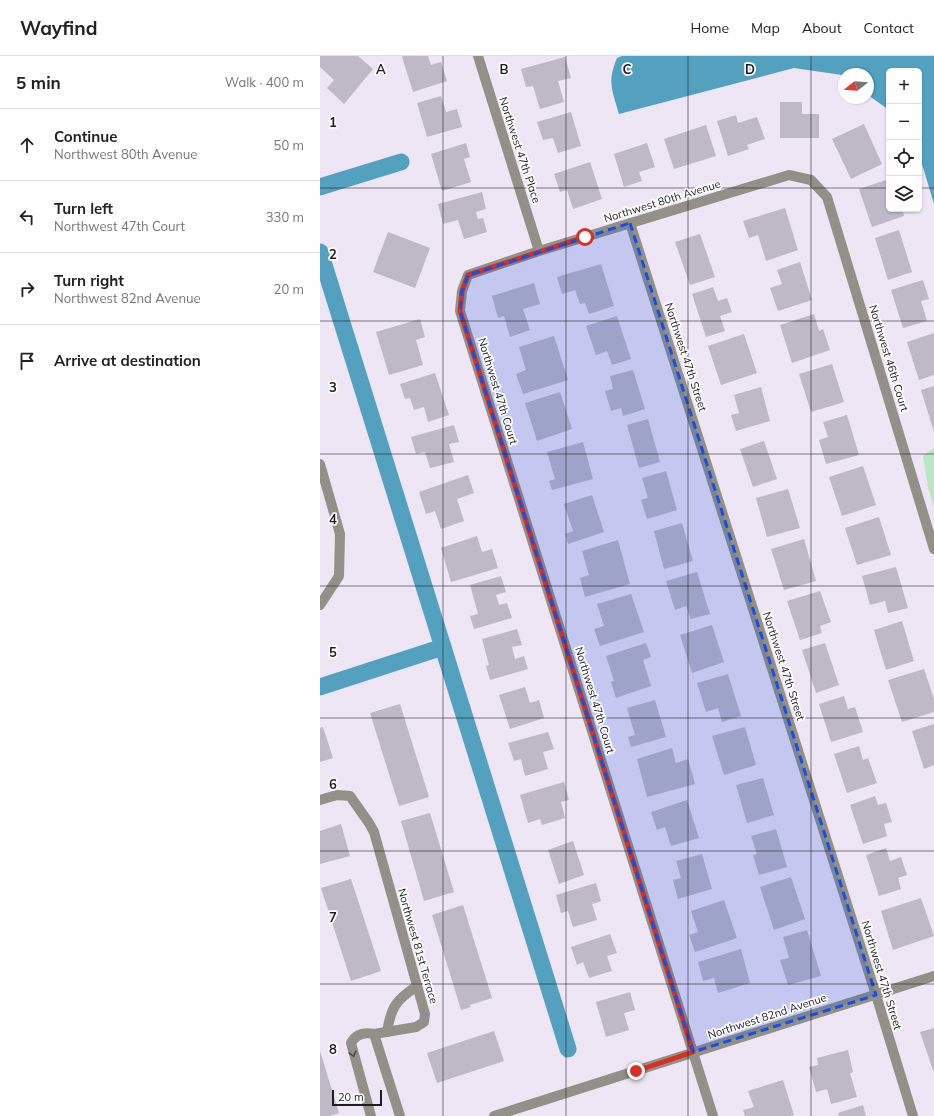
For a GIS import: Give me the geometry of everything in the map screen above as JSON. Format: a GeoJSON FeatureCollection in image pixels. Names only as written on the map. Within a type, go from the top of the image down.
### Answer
{"type":"FeatureCollection","features":[{"type":"Feature","properties":{"kind":"street","name":"Northwest 47th Place"},"geometry":{"type":"LineString","coordinates":[[478,56],[539,251]]}},
{"type":"Feature","properties":{"kind":"street","name":"Northwest 80th Avenue"},"geometry":{"type":"LineString","coordinates":[[462,291],[468,275],[539,251],[788,174],[811,180]]}},
{"type":"Feature","properties":{"kind":"street","name":"Northwest 46th Court"},"geometry":{"type":"LineString","coordinates":[[811,180],[827,196],[934,549]]}},
{"type":"Feature","properties":{"kind":"street","name":"Northwest 47th Street"},"geometry":{"type":"LineString","coordinates":[[630,223],[876,995],[913,1116]]}},
{"type":"Feature","properties":{"kind":"street","name":"Northwest 47th Court"},"geometry":{"type":"LineString","coordinates":[[462,291],[460,311],[713,1116]]}},
{"type":"Feature","properties":{"kind":"street"},"geometry":{"type":"LineString","coordinates":[[320,464],[340,534],[339,576],[320,605]]}},
{"type":"Feature","properties":{"kind":"street","name":"Northwest 81st Terrace"},"geometry":{"type":"LineString","coordinates":[[320,800],[337,795],[350,796],[369,822],[374,832],[425,1014],[424,1022],[416,1027],[374,1034],[368,1032],[355,1037],[351,1043],[371,1116]]}},
{"type":"Feature","properties":{"kind":"street","name":"Northwest 82nd Avenue"},"geometry":{"type":"LineString","coordinates":[[494,1116],[508,1114],[693,1052],[934,976]]}},
{"type":"Feature","properties":{"kind":"street"},"geometry":{"type":"LineString","coordinates":[[387,1032],[393,1009],[404,994],[417,986]]}},
{"type":"Feature","properties":{"kind":"street"},"geometry":{"type":"LineString","coordinates":[[374,1034],[400,1116]]}},
{"type":"Feature","properties":{"kind":"highlighted area"},"geometry":{"type":"Polygon","coordinates":[[[630,223],[876,995],[693,1052],[460,311],[462,291],[468,275],[630,223]]]}},
{"type":"Feature","properties":{"kind":"green space"},"geometry":{"type":"Polygon","coordinates":[[[934,448],[934,508],[928,487],[923,456],[934,448]]]}},
{"type":"Feature","properties":{"kind":"water"},"geometry":{"type":"Polygon","coordinates":[[[622,56],[934,56],[934,204],[922,164],[922,68],[886,68],[886,108],[874,99],[874,68],[838,68],[838,74],[794,68],[619,114],[611,80],[617,58],[622,56]]]}},
{"type":"Feature","properties":{"kind":"building"},"geometry":{"type":"Polygon","coordinates":[[[320,56],[358,56],[373,69],[344,104],[327,88],[334,80],[320,67],[320,56]]]}},
{"type":"Feature","properties":{"kind":"building"},"geometry":{"type":"Polygon","coordinates":[[[428,56],[431,65],[441,62],[447,81],[413,92],[402,57],[428,56]]]}},
{"type":"Feature","properties":{"kind":"building"},"geometry":{"type":"Polygon","coordinates":[[[565,57],[571,78],[558,81],[564,102],[540,109],[533,86],[526,87],[521,69],[565,57]]]}},
{"type":"Feature","properties":{"kind":"building"},"geometry":{"type":"Polygon","coordinates":[[[441,96],[446,112],[457,109],[462,127],[427,137],[417,103],[441,96]]]}},
{"type":"Feature","properties":{"kind":"building"},"geometry":{"type":"Polygon","coordinates":[[[780,102],[802,102],[802,114],[819,114],[819,138],[780,138],[780,102]]]}},
{"type":"Feature","properties":{"kind":"building"},"geometry":{"type":"Polygon","coordinates":[[[571,112],[581,146],[558,153],[553,138],[543,140],[537,122],[571,112]]]}},
{"type":"Feature","properties":{"kind":"building"},"geometry":{"type":"Polygon","coordinates":[[[736,115],[738,123],[757,117],[765,139],[747,145],[749,149],[728,156],[717,121],[736,115]]]}},
{"type":"Feature","properties":{"kind":"building"},"geometry":{"type":"Polygon","coordinates":[[[864,124],[882,164],[851,179],[832,139],[864,124]]]}},
{"type":"Feature","properties":{"kind":"building"},"geometry":{"type":"Polygon","coordinates":[[[706,125],[716,156],[674,169],[664,139],[706,125]]]}},
{"type":"Feature","properties":{"kind":"building"},"geometry":{"type":"Polygon","coordinates":[[[466,143],[470,157],[464,159],[471,182],[442,191],[431,154],[466,143]]]}},
{"type":"Feature","properties":{"kind":"building"},"geometry":{"type":"Polygon","coordinates":[[[647,143],[655,167],[639,172],[642,181],[624,187],[614,154],[647,143]]]}},
{"type":"Feature","properties":{"kind":"building"},"geometry":{"type":"Polygon","coordinates":[[[590,162],[602,199],[573,209],[567,190],[560,192],[554,174],[590,162]]]}},
{"type":"Feature","properties":{"kind":"building"},"geometry":{"type":"Polygon","coordinates":[[[886,180],[886,212],[903,212],[904,216],[872,227],[859,189],[886,180]]]}},
{"type":"Feature","properties":{"kind":"building"},"geometry":{"type":"Polygon","coordinates":[[[482,192],[486,209],[476,212],[478,219],[483,218],[487,232],[464,239],[458,220],[443,224],[438,204],[482,192]]]}},
{"type":"Feature","properties":{"kind":"building"},"geometry":{"type":"Polygon","coordinates":[[[785,208],[798,250],[766,261],[758,235],[749,238],[743,221],[785,208]]]}},
{"type":"Feature","properties":{"kind":"building"},"geometry":{"type":"Polygon","coordinates":[[[899,230],[912,272],[888,280],[875,238],[899,230]]]}},
{"type":"Feature","properties":{"kind":"building"},"geometry":{"type":"Polygon","coordinates":[[[388,232],[430,248],[415,288],[373,272],[388,232]]]}},
{"type":"Feature","properties":{"kind":"building"},"geometry":{"type":"Polygon","coordinates":[[[700,234],[715,277],[690,285],[675,242],[700,234]]]}},
{"type":"Feature","properties":{"kind":"building"},"geometry":{"type":"Polygon","coordinates":[[[800,262],[812,300],[778,311],[770,288],[782,284],[777,270],[800,262]]]}},
{"type":"Feature","properties":{"kind":"building"},"geometry":{"type":"Polygon","coordinates":[[[601,264],[614,306],[589,314],[585,303],[580,304],[575,290],[562,294],[557,277],[601,264]]]}},
{"type":"Feature","properties":{"kind":"building"},"geometry":{"type":"Polygon","coordinates":[[[923,280],[929,299],[921,301],[927,321],[903,328],[891,290],[923,280]]]}},
{"type":"Feature","properties":{"kind":"building"},"geometry":{"type":"Polygon","coordinates":[[[534,283],[540,304],[523,309],[530,330],[510,337],[504,316],[498,318],[492,296],[534,283]]]}},
{"type":"Feature","properties":{"kind":"building"},"geometry":{"type":"Polygon","coordinates":[[[713,287],[718,301],[727,298],[732,312],[720,316],[725,331],[706,337],[692,294],[713,287]]]}},
{"type":"Feature","properties":{"kind":"building"},"geometry":{"type":"Polygon","coordinates":[[[814,314],[819,331],[823,329],[830,350],[792,363],[780,325],[814,314]]]}},
{"type":"Feature","properties":{"kind":"building"},"geometry":{"type":"Polygon","coordinates":[[[617,316],[631,359],[612,365],[607,351],[596,355],[586,326],[617,316]]]}},
{"type":"Feature","properties":{"kind":"building"},"geometry":{"type":"Polygon","coordinates":[[[420,319],[425,337],[416,340],[423,365],[389,375],[376,332],[420,319]]]}},
{"type":"Feature","properties":{"kind":"building"},"geometry":{"type":"Polygon","coordinates":[[[934,333],[934,375],[919,380],[907,342],[934,333]]]}},
{"type":"Feature","properties":{"kind":"building"},"geometry":{"type":"Polygon","coordinates":[[[744,334],[757,373],[721,385],[708,346],[744,334]]]}},
{"type":"Feature","properties":{"kind":"building"},"geometry":{"type":"Polygon","coordinates":[[[554,336],[568,380],[523,394],[516,374],[526,370],[519,347],[554,336]]]}},
{"type":"Feature","properties":{"kind":"building"},"geometry":{"type":"Polygon","coordinates":[[[832,364],[844,402],[811,412],[799,374],[832,364]]]}},
{"type":"Feature","properties":{"kind":"building"},"geometry":{"type":"Polygon","coordinates":[[[633,370],[645,409],[623,416],[621,408],[611,411],[605,391],[613,389],[610,376],[633,370]]]}},
{"type":"Feature","properties":{"kind":"building"},"geometry":{"type":"Polygon","coordinates":[[[435,373],[449,415],[428,422],[424,407],[414,410],[410,398],[405,399],[400,384],[435,373]]]}},
{"type":"Feature","properties":{"kind":"building"},"geometry":{"type":"Polygon","coordinates":[[[934,386],[934,432],[921,390],[934,386]]]}},
{"type":"Feature","properties":{"kind":"building"},"geometry":{"type":"Polygon","coordinates":[[[761,387],[770,421],[736,431],[731,415],[739,413],[734,395],[761,387]]]}},
{"type":"Feature","properties":{"kind":"building"},"geometry":{"type":"Polygon","coordinates":[[[560,392],[572,429],[537,441],[525,403],[560,392]]]}},
{"type":"Feature","properties":{"kind":"building"},"geometry":{"type":"Polygon","coordinates":[[[847,415],[859,455],[826,464],[819,440],[828,437],[823,422],[847,415]]]}},
{"type":"Feature","properties":{"kind":"building"},"geometry":{"type":"Polygon","coordinates":[[[648,419],[660,462],[639,468],[627,425],[648,419]]]}},
{"type":"Feature","properties":{"kind":"building"},"geometry":{"type":"Polygon","coordinates":[[[454,425],[459,442],[449,444],[454,462],[430,468],[425,452],[416,454],[411,437],[454,425]]]}},
{"type":"Feature","properties":{"kind":"building"},"geometry":{"type":"Polygon","coordinates":[[[764,441],[777,479],[753,487],[740,449],[764,441]]]}},
{"type":"Feature","properties":{"kind":"building"},"geometry":{"type":"Polygon","coordinates":[[[583,442],[593,479],[552,490],[549,481],[555,479],[547,452],[583,442]]]}},
{"type":"Feature","properties":{"kind":"building"},"geometry":{"type":"Polygon","coordinates":[[[863,466],[876,505],[842,516],[829,477],[863,466]]]}},
{"type":"Feature","properties":{"kind":"building"},"geometry":{"type":"Polygon","coordinates":[[[666,471],[677,510],[647,519],[641,500],[648,498],[642,478],[666,471]]]}},
{"type":"Feature","properties":{"kind":"building"},"geometry":{"type":"Polygon","coordinates":[[[468,475],[474,493],[457,499],[464,521],[441,529],[435,511],[426,514],[419,492],[468,475]]]}},
{"type":"Feature","properties":{"kind":"building"},"geometry":{"type":"Polygon","coordinates":[[[788,489],[800,528],[767,537],[756,498],[788,489]]]}},
{"type":"Feature","properties":{"kind":"building"},"geometry":{"type":"Polygon","coordinates":[[[592,495],[604,532],[568,544],[565,534],[573,531],[564,504],[592,495]]]}},
{"type":"Feature","properties":{"kind":"building"},"geometry":{"type":"Polygon","coordinates":[[[879,517],[891,555],[857,565],[845,528],[879,517]]]}},
{"type":"Feature","properties":{"kind":"building"},"geometry":{"type":"Polygon","coordinates":[[[682,523],[693,561],[664,569],[654,531],[682,523]]]}},
{"type":"Feature","properties":{"kind":"building"},"geometry":{"type":"Polygon","coordinates":[[[477,536],[482,552],[492,549],[498,568],[451,582],[441,548],[477,536]]]}},
{"type":"Feature","properties":{"kind":"building"},"geometry":{"type":"Polygon","coordinates":[[[804,539],[816,581],[784,590],[771,549],[804,539]]]}},
{"type":"Feature","properties":{"kind":"building"},"geometry":{"type":"Polygon","coordinates":[[[618,540],[630,584],[585,597],[580,578],[589,575],[582,551],[618,540]]]}},
{"type":"Feature","properties":{"kind":"building"},"geometry":{"type":"Polygon","coordinates":[[[896,567],[908,608],[888,613],[885,601],[870,605],[862,576],[896,567]]]}},
{"type":"Feature","properties":{"kind":"building"},"geometry":{"type":"Polygon","coordinates":[[[697,572],[710,614],[691,619],[686,606],[675,610],[666,581],[697,572]]]}},
{"type":"Feature","properties":{"kind":"building"},"geometry":{"type":"Polygon","coordinates":[[[501,576],[506,592],[496,595],[499,605],[507,603],[512,618],[474,629],[470,616],[478,614],[470,585],[501,576]]]}},
{"type":"Feature","properties":{"kind":"building"},"geometry":{"type":"Polygon","coordinates":[[[820,591],[831,622],[820,626],[822,633],[800,640],[787,601],[820,591]]]}},
{"type":"Feature","properties":{"kind":"building"},"geometry":{"type":"Polygon","coordinates":[[[631,594],[644,632],[600,646],[594,629],[604,626],[597,604],[631,594]]]}},
{"type":"Feature","properties":{"kind":"building"},"geometry":{"type":"Polygon","coordinates":[[[902,621],[914,661],[886,670],[874,630],[902,621]]]}},
{"type":"Feature","properties":{"kind":"building"},"geometry":{"type":"Polygon","coordinates":[[[712,625],[724,662],[692,673],[680,635],[712,625]]]}},
{"type":"Feature","properties":{"kind":"building"},"geometry":{"type":"Polygon","coordinates":[[[517,629],[522,645],[512,647],[515,659],[524,656],[528,669],[490,680],[486,666],[489,665],[482,639],[517,629]]]}},
{"type":"Feature","properties":{"kind":"building"},"geometry":{"type":"Polygon","coordinates":[[[646,643],[651,657],[643,660],[651,686],[616,698],[611,682],[614,681],[606,656],[646,643]]]}},
{"type":"Feature","properties":{"kind":"building"},"geometry":{"type":"Polygon","coordinates":[[[825,643],[839,685],[816,693],[802,650],[825,643]]]}},
{"type":"Feature","properties":{"kind":"building"},"geometry":{"type":"Polygon","coordinates":[[[924,669],[934,699],[934,712],[902,722],[888,680],[924,669]]]}},
{"type":"Feature","properties":{"kind":"building"},"geometry":{"type":"Polygon","coordinates":[[[728,674],[741,716],[722,722],[718,708],[706,712],[697,683],[728,674]]]}},
{"type":"Feature","properties":{"kind":"building"},"geometry":{"type":"Polygon","coordinates":[[[525,687],[530,703],[539,700],[544,718],[510,729],[499,695],[525,687]]]}},
{"type":"Feature","properties":{"kind":"building"},"geometry":{"type":"Polygon","coordinates":[[[844,696],[848,709],[855,707],[863,732],[831,742],[819,704],[844,696]]]}},
{"type":"Feature","properties":{"kind":"building"},"geometry":{"type":"Polygon","coordinates":[[[655,700],[666,737],[631,747],[628,737],[635,735],[627,708],[655,700]]]}},
{"type":"Feature","properties":{"kind":"building"},"geometry":{"type":"Polygon","coordinates":[[[400,704],[429,797],[399,806],[370,713],[400,704]]]}},
{"type":"Feature","properties":{"kind":"building"},"geometry":{"type":"Polygon","coordinates":[[[934,724],[934,765],[924,769],[912,731],[934,724]]]}},
{"type":"Feature","properties":{"kind":"building"},"geometry":{"type":"Polygon","coordinates":[[[323,727],[333,758],[320,762],[320,728],[323,727]]]}},
{"type":"Feature","properties":{"kind":"building"},"geometry":{"type":"Polygon","coordinates":[[[745,727],[756,765],[724,775],[712,736],[745,727]]]}},
{"type":"Feature","properties":{"kind":"building"},"geometry":{"type":"Polygon","coordinates":[[[548,732],[554,749],[543,752],[548,769],[525,776],[521,759],[514,761],[508,743],[548,732]]]}},
{"type":"Feature","properties":{"kind":"building"},"geometry":{"type":"Polygon","coordinates":[[[859,746],[863,760],[868,758],[877,783],[847,793],[834,754],[859,746]]]}},
{"type":"Feature","properties":{"kind":"building"},"geometry":{"type":"Polygon","coordinates":[[[672,748],[676,763],[688,759],[695,784],[647,797],[637,759],[672,748]]]}},
{"type":"Feature","properties":{"kind":"building"},"geometry":{"type":"Polygon","coordinates":[[[763,778],[774,815],[747,823],[736,785],[763,778]]]}},
{"type":"Feature","properties":{"kind":"building"},"geometry":{"type":"Polygon","coordinates":[[[564,782],[569,800],[561,802],[565,818],[542,825],[540,819],[528,823],[520,795],[564,782]]]}},
{"type":"Feature","properties":{"kind":"building"},"geometry":{"type":"Polygon","coordinates":[[[875,796],[878,805],[886,803],[892,822],[884,824],[887,836],[863,844],[850,805],[875,796]]]}},
{"type":"Feature","properties":{"kind":"building"},"geometry":{"type":"Polygon","coordinates":[[[687,800],[699,838],[671,846],[665,827],[657,830],[651,812],[687,800]]]}},
{"type":"Feature","properties":{"kind":"building"},"geometry":{"type":"Polygon","coordinates":[[[430,813],[454,892],[424,901],[401,821],[430,813]]]}},
{"type":"Feature","properties":{"kind":"building"},"geometry":{"type":"Polygon","coordinates":[[[341,824],[350,856],[320,864],[320,831],[341,824]]]}},
{"type":"Feature","properties":{"kind":"building"},"geometry":{"type":"Polygon","coordinates":[[[776,829],[787,867],[759,875],[753,855],[757,854],[751,836],[776,829]]]}},
{"type":"Feature","properties":{"kind":"building"},"geometry":{"type":"Polygon","coordinates":[[[573,841],[584,875],[559,884],[548,850],[573,841]]]}},
{"type":"Feature","properties":{"kind":"building"},"geometry":{"type":"Polygon","coordinates":[[[886,848],[890,861],[901,857],[907,875],[898,878],[901,889],[879,896],[866,855],[886,848]]]}},
{"type":"Feature","properties":{"kind":"building"},"geometry":{"type":"Polygon","coordinates":[[[702,854],[712,889],[678,899],[673,880],[681,878],[676,861],[702,854]]]}},
{"type":"Feature","properties":{"kind":"building"},"geometry":{"type":"Polygon","coordinates":[[[791,877],[805,919],[774,930],[760,887],[791,877]]]}},
{"type":"Feature","properties":{"kind":"building"},"geometry":{"type":"Polygon","coordinates":[[[351,879],[381,971],[351,981],[321,888],[351,879]]]}},
{"type":"Feature","properties":{"kind":"building"},"geometry":{"type":"Polygon","coordinates":[[[596,883],[601,901],[592,904],[597,920],[573,927],[568,911],[561,913],[556,895],[596,883]]]}},
{"type":"Feature","properties":{"kind":"building"},"geometry":{"type":"Polygon","coordinates":[[[921,898],[934,936],[893,950],[881,911],[921,898]]]}},
{"type":"Feature","properties":{"kind":"building"},"geometry":{"type":"Polygon","coordinates":[[[724,900],[737,938],[695,952],[689,935],[698,932],[691,911],[724,900]]]}},
{"type":"Feature","properties":{"kind":"building"},"geometry":{"type":"Polygon","coordinates":[[[463,905],[492,998],[470,1005],[471,1007],[461,1010],[432,915],[463,905]]]}},
{"type":"Feature","properties":{"kind":"building"},"geometry":{"type":"Polygon","coordinates":[[[807,930],[821,976],[788,985],[780,960],[789,958],[783,937],[807,930]]]}},
{"type":"Feature","properties":{"kind":"building"},"geometry":{"type":"Polygon","coordinates":[[[610,934],[617,953],[607,956],[612,971],[589,978],[583,962],[577,965],[571,947],[610,934]]]}},
{"type":"Feature","properties":{"kind":"building"},"geometry":{"type":"Polygon","coordinates":[[[741,949],[750,983],[718,993],[714,978],[703,981],[698,962],[741,949]]]}},
{"type":"Feature","properties":{"kind":"building"},"geometry":{"type":"Polygon","coordinates":[[[630,992],[635,1010],[624,1013],[629,1030],[606,1037],[596,1002],[630,992]]]}},
{"type":"Feature","properties":{"kind":"building"},"geometry":{"type":"Polygon","coordinates":[[[934,1028],[934,1073],[920,1032],[934,1028]]]}},
{"type":"Feature","properties":{"kind":"building"},"geometry":{"type":"Polygon","coordinates":[[[494,1031],[504,1061],[437,1083],[427,1053],[494,1031]]]}},
{"type":"Feature","properties":{"kind":"building"},"geometry":{"type":"Polygon","coordinates":[[[848,1050],[853,1072],[850,1073],[857,1097],[831,1104],[827,1089],[816,1092],[809,1067],[818,1065],[817,1058],[848,1050]]]}},
{"type":"Feature","properties":{"kind":"building"},"geometry":{"type":"Polygon","coordinates":[[[320,1051],[339,1113],[330,1116],[320,1116],[320,1051]]]}},
{"type":"Feature","properties":{"kind":"building"},"geometry":{"type":"Polygon","coordinates":[[[783,1080],[794,1115],[745,1116],[743,1110],[754,1107],[748,1091],[783,1080]]]}},
{"type":"Feature","properties":{"kind":"building"},"geometry":{"type":"Polygon","coordinates":[[[863,1105],[866,1116],[839,1116],[838,1113],[863,1105]]]}},
{"type":"Feature","properties":{"kind":"waterway"},"geometry":{"type":"LineString","coordinates":[[320,187],[401,162]]}},
{"type":"Feature","properties":{"kind":"waterway"},"geometry":{"type":"LineString","coordinates":[[320,252],[568,1049]]}},
{"type":"Feature","properties":{"kind":"waterway"},"geometry":{"type":"LineString","coordinates":[[320,687],[443,647]]}},
{"type":"Feature","properties":{"kind":"route"},"geometry":{"type":"LineString","coordinates":[[585,237],[468,275],[462,291],[460,311],[693,1052],[636,1071]]}}]}
